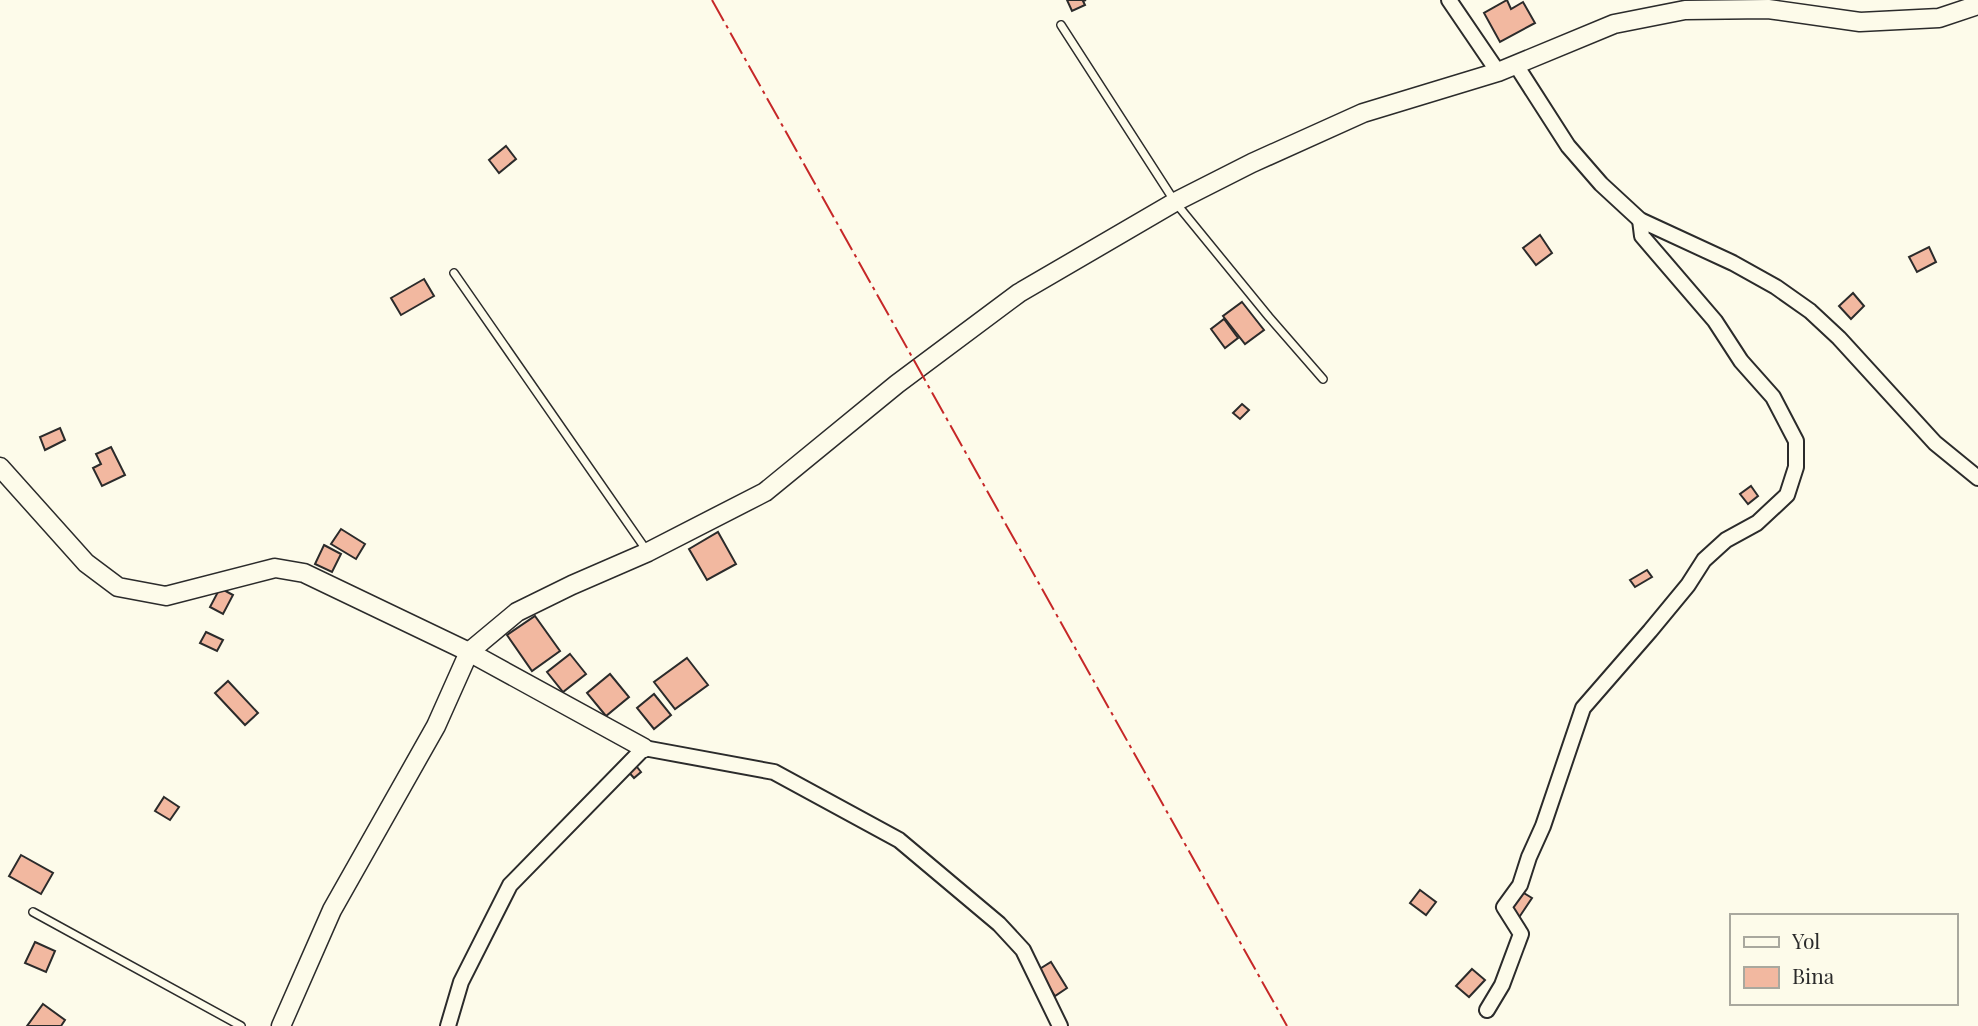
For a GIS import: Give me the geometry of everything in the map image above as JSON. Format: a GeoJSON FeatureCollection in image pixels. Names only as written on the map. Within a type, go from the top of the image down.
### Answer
{"type":"FeatureCollection","features":[{"type":"Feature","properties":{"kind":"street"},"geometry":{"type":"LineString","coordinates":[[1449,0],[1498,72]]}},
{"type":"Feature","properties":{"kind":"street"},"geometry":{"type":"LineString","coordinates":[[281,1026],[332,911],[436,726],[469,652],[517,612],[572,584],[648,552],[765,492],[897,384],[1019,293],[1175,202],[1252,163],[1363,113],[1498,72],[1615,24],[1685,9],[1768,9],[1860,22],[1939,18],[1978,5]]}},
{"type":"Feature","properties":{"kind":"street"},"geometry":{"type":"LineString","coordinates":[[1516,65],[1568,146],[1601,184],[1640,220],[1732,263],[1776,287],[1810,311],[1839,338],[1935,443],[1978,478]]}},
{"type":"Feature","properties":{"kind":"street"},"geometry":{"type":"LineString","coordinates":[[1487,1010],[1502,985],[1521,934],[1504,907],[1520,884],[1543,826],[1583,708],[1688,585],[1704,560],[1726,540],[1757,523],[1787,495],[1796,467],[1796,441],[1773,397],[1741,361],[1715,321],[1642,236],[1640,220]]}},
{"type":"Feature","properties":{"kind":"street"},"geometry":{"type":"LineString","coordinates":[[0,467],[86,563],[118,586],[166,596],[275,568],[304,573],[469,652],[644,748],[774,772],[899,840],[999,924],[1023,950],[1060,1026]]}},
{"type":"Feature","properties":{"kind":"street"},"geometry":{"type":"LineString","coordinates":[[448,1026],[461,982],[510,885],[644,748]]}},
{"type":"Feature","properties":{"kind":"lane"},"geometry":{"type":"LineString","coordinates":[[1061,25],[1175,202],[1323,379]]}},
{"type":"Feature","properties":{"kind":"lane"},"geometry":{"type":"LineString","coordinates":[[454,273],[648,552]]}},
{"type":"Feature","properties":{"kind":"lane"},"geometry":{"type":"LineString","coordinates":[[33,912],[241,1026]]}},
{"type":"Feature","properties":{"kind":"building"},"geometry":{"type":"Polygon","coordinates":[[[1067,0],[1086,0],[1083,1],[1085,5],[1072,11],[1067,0]]]}},
{"type":"Feature","properties":{"kind":"building"},"geometry":{"type":"Polygon","coordinates":[[[1507,0],[1511,9],[1523,2],[1535,23],[1500,42],[1484,13],[1507,0]]]}},
{"type":"Feature","properties":{"kind":"building"},"geometry":{"type":"Polygon","coordinates":[[[506,146],[516,159],[499,173],[489,160],[506,146]]]}},
{"type":"Feature","properties":{"kind":"building"},"geometry":{"type":"Polygon","coordinates":[[[1540,235],[1552,253],[1536,265],[1523,248],[1540,235]]]}},
{"type":"Feature","properties":{"kind":"building"},"geometry":{"type":"Polygon","coordinates":[[[1929,247],[1936,262],[1917,272],[1909,257],[1929,247]]]}},
{"type":"Feature","properties":{"kind":"building"},"geometry":{"type":"Polygon","coordinates":[[[424,279],[434,296],[401,315],[391,298],[424,279]]]}},
{"type":"Feature","properties":{"kind":"building"},"geometry":{"type":"Polygon","coordinates":[[[1853,293],[1864,306],[1851,319],[1839,306],[1853,293]]]}},
{"type":"Feature","properties":{"kind":"building"},"geometry":{"type":"Polygon","coordinates":[[[1242,302],[1264,330],[1245,344],[1223,316],[1242,302]]]}},
{"type":"Feature","properties":{"kind":"building"},"geometry":{"type":"Polygon","coordinates":[[[1224,319],[1238,338],[1225,348],[1211,329],[1224,319]]]}},
{"type":"Feature","properties":{"kind":"building"},"geometry":{"type":"Polygon","coordinates":[[[1242,404],[1249,410],[1240,419],[1233,413],[1242,404]]]}},
{"type":"Feature","properties":{"kind":"building"},"geometry":{"type":"Polygon","coordinates":[[[60,428],[65,440],[45,450],[40,437],[60,428]]]}},
{"type":"Feature","properties":{"kind":"building"},"geometry":{"type":"Polygon","coordinates":[[[111,447],[125,475],[102,486],[93,468],[101,464],[96,454],[111,447]]]}},
{"type":"Feature","properties":{"kind":"building"},"geometry":{"type":"Polygon","coordinates":[[[1751,486],[1758,496],[1748,504],[1740,494],[1751,486]]]}},
{"type":"Feature","properties":{"kind":"building"},"geometry":{"type":"Polygon","coordinates":[[[341,529],[365,544],[356,559],[331,544],[341,529]]]}},
{"type":"Feature","properties":{"kind":"building"},"geometry":{"type":"Polygon","coordinates":[[[718,532],[736,564],[707,580],[689,549],[718,532]]]}},
{"type":"Feature","properties":{"kind":"building"},"geometry":{"type":"Polygon","coordinates":[[[324,545],[341,554],[332,572],[315,564],[324,545]]]}},
{"type":"Feature","properties":{"kind":"building"},"geometry":{"type":"Polygon","coordinates":[[[1647,570],[1652,577],[1635,587],[1630,580],[1647,570]]]}},
{"type":"Feature","properties":{"kind":"building"},"geometry":{"type":"Polygon","coordinates":[[[220,588],[233,595],[223,614],[210,607],[220,588]]]}},
{"type":"Feature","properties":{"kind":"building"},"geometry":{"type":"Polygon","coordinates":[[[535,616],[560,651],[532,671],[507,635],[535,616]]]}},
{"type":"Feature","properties":{"kind":"building"},"geometry":{"type":"Polygon","coordinates":[[[206,632],[223,640],[217,651],[200,643],[206,632]]]}},
{"type":"Feature","properties":{"kind":"building"},"geometry":{"type":"Polygon","coordinates":[[[570,654],[586,674],[563,692],[547,672],[570,654]]]}},
{"type":"Feature","properties":{"kind":"building"},"geometry":{"type":"Polygon","coordinates":[[[687,658],[708,685],[675,709],[654,682],[687,658]]]}},
{"type":"Feature","properties":{"kind":"building"},"geometry":{"type":"Polygon","coordinates":[[[610,674],[629,697],[606,716],[587,693],[610,674]]]}},
{"type":"Feature","properties":{"kind":"building"},"geometry":{"type":"Polygon","coordinates":[[[228,681],[258,713],[245,725],[215,693],[228,681]]]}},
{"type":"Feature","properties":{"kind":"building"},"geometry":{"type":"Polygon","coordinates":[[[654,694],[671,715],[654,729],[637,708],[654,694]]]}},
{"type":"Feature","properties":{"kind":"building"},"geometry":{"type":"Polygon","coordinates":[[[633,762],[641,772],[634,778],[625,768],[633,762]]]}},
{"type":"Feature","properties":{"kind":"building"},"geometry":{"type":"Polygon","coordinates":[[[164,797],[179,807],[170,820],[155,811],[164,797]]]}},
{"type":"Feature","properties":{"kind":"building"},"geometry":{"type":"Polygon","coordinates":[[[21,855],[53,873],[41,894],[9,876],[21,855]]]}},
{"type":"Feature","properties":{"kind":"building"},"geometry":{"type":"Polygon","coordinates":[[[1517,889],[1532,898],[1518,919],[1504,910],[1517,889]]]}},
{"type":"Feature","properties":{"kind":"building"},"geometry":{"type":"Polygon","coordinates":[[[1420,890],[1436,902],[1426,915],[1410,903],[1420,890]]]}},
{"type":"Feature","properties":{"kind":"building"},"geometry":{"type":"Polygon","coordinates":[[[35,942],[55,951],[46,972],[25,963],[35,942]]]}},
{"type":"Feature","properties":{"kind":"building"},"geometry":{"type":"Polygon","coordinates":[[[1051,962],[1067,988],[1055,996],[1038,970],[1051,962]]]}},
{"type":"Feature","properties":{"kind":"building"},"geometry":{"type":"Polygon","coordinates":[[[1472,969],[1485,980],[1469,997],[1456,986],[1472,969]]]}},
{"type":"Feature","properties":{"kind":"building"},"geometry":{"type":"Polygon","coordinates":[[[43,1004],[65,1020],[61,1026],[27,1026],[43,1004]]]}},
{"type":"Feature","properties":{"kind":"power"},"geometry":{"type":"LineString","coordinates":[[712,0],[1287,1026]]}}]}
